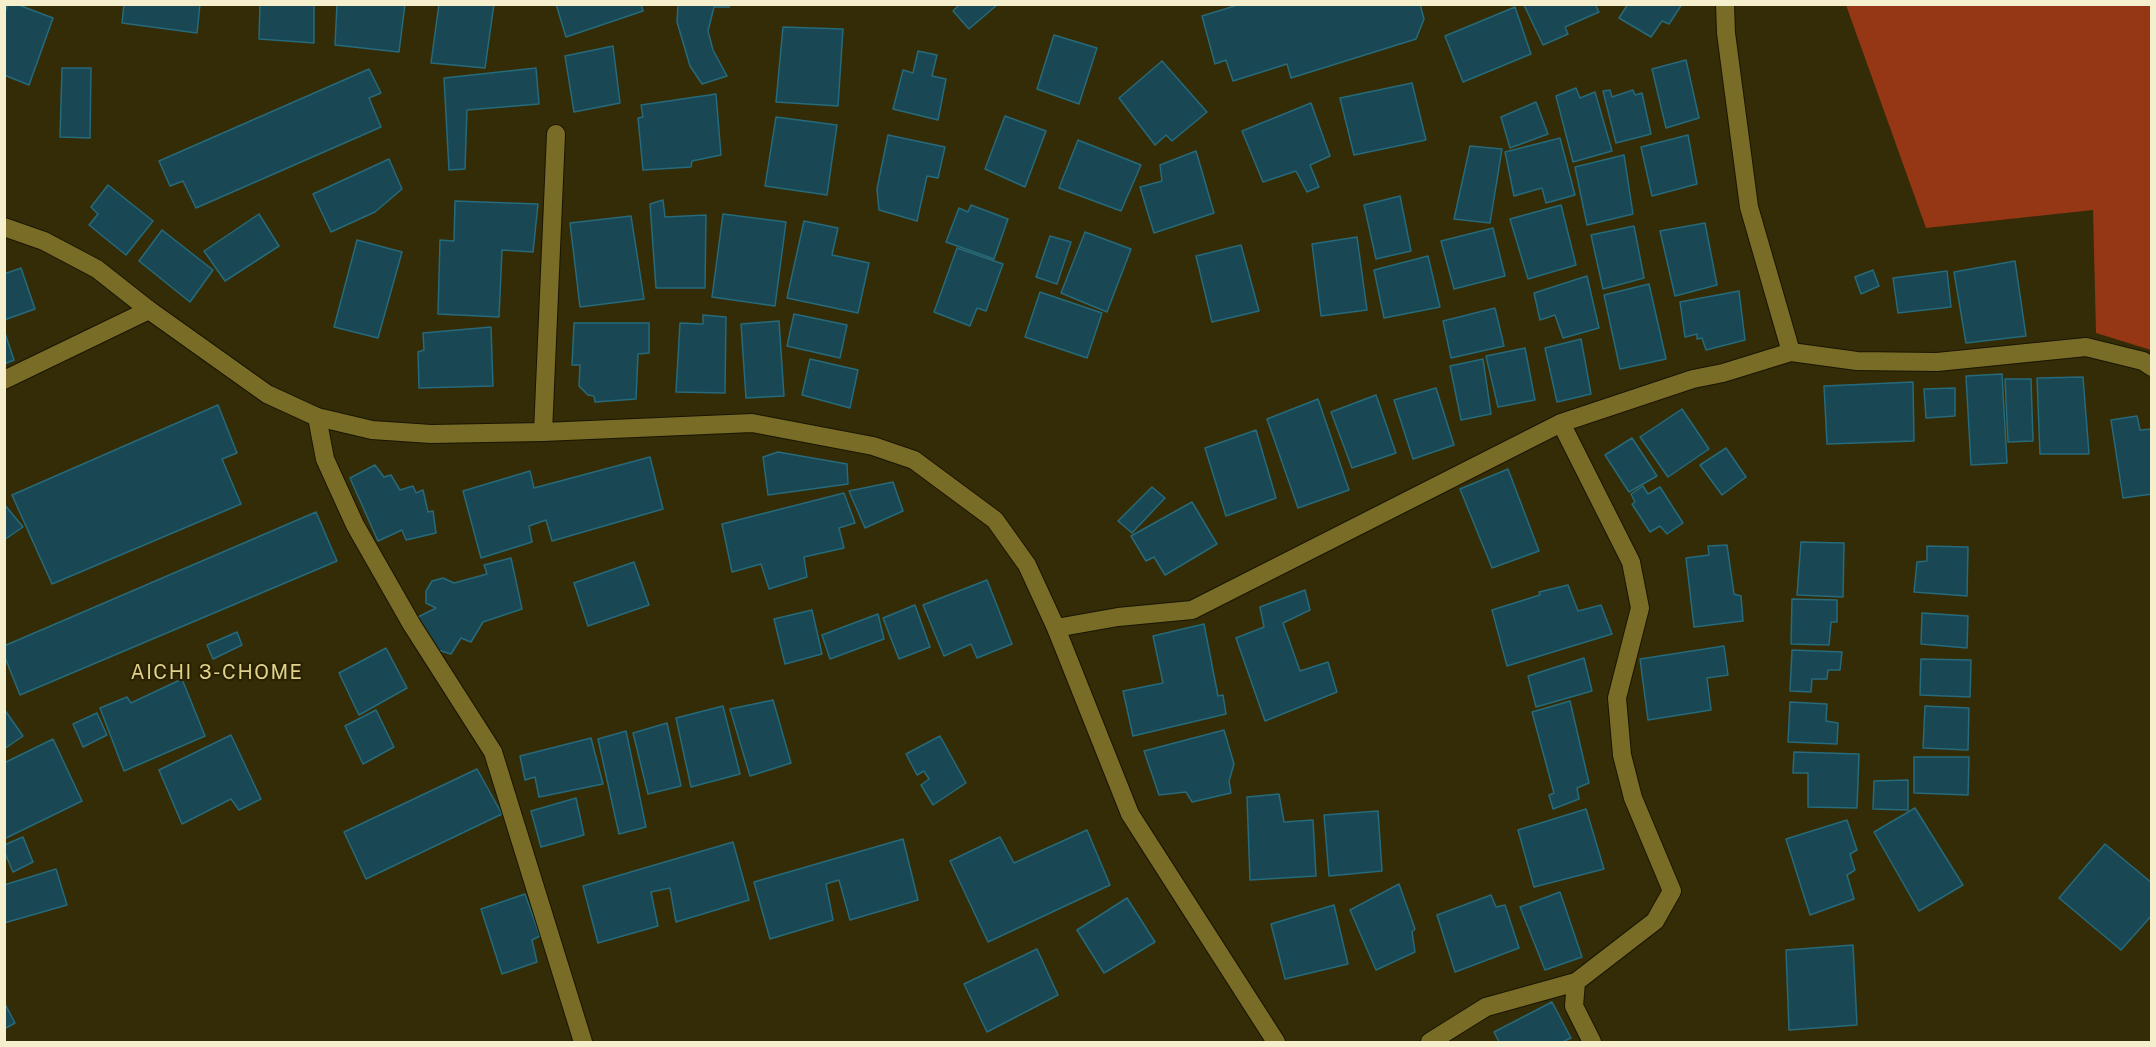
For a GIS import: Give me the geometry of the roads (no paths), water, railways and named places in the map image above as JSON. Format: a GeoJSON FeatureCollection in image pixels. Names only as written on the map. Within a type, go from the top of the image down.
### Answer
{"type":"FeatureCollection","features":[{"type":"Feature","properties":{"kind":"street"},"geometry":{"type":"LineString","coordinates":[[1725,4],[1726,33],[1749,207],[1791,352]]}},
{"type":"Feature","properties":{"kind":"street"},"geometry":{"type":"LineString","coordinates":[[543,432],[556,134]]}},
{"type":"Feature","properties":{"kind":"street"},"geometry":{"type":"LineString","coordinates":[[4,227],[45,241],[97,269],[149,310],[267,394],[317,417],[372,430],[431,434],[543,432],[752,423],[873,446],[914,459],[995,520],[1027,565],[1056,628],[1130,814],[1276,1042]]}},
{"type":"Feature","properties":{"kind":"street"},"geometry":{"type":"LineString","coordinates":[[4,380],[149,310]]}},
{"type":"Feature","properties":{"kind":"street"},"geometry":{"type":"LineString","coordinates":[[1056,628],[1118,617],[1192,610],[1561,423],[1693,379],[1791,352],[1857,362],[1937,362],[2086,347],[2143,361],[2151,367]]}},
{"type":"Feature","properties":{"kind":"street"},"geometry":{"type":"LineString","coordinates":[[317,417],[325,459],[355,525],[412,625],[493,752],[584,1042]]}},
{"type":"Feature","properties":{"kind":"street"},"geometry":{"type":"LineString","coordinates":[[1430,1042],[1486,1007],[1576,982],[1655,921],[1672,891],[1633,798],[1622,755],[1617,698],[1640,608],[1631,562],[1561,423]]}},
{"type":"Feature","properties":{"kind":"street"},"geometry":{"type":"LineString","coordinates":[[1576,982],[1574,1006],[1592,1042]]}},
{"type":"Feature","properties":{"kind":"district","name":"AICHI 3-CHOME"},"geometry":{"type":"Point","coordinates":[217,673]}}]}
